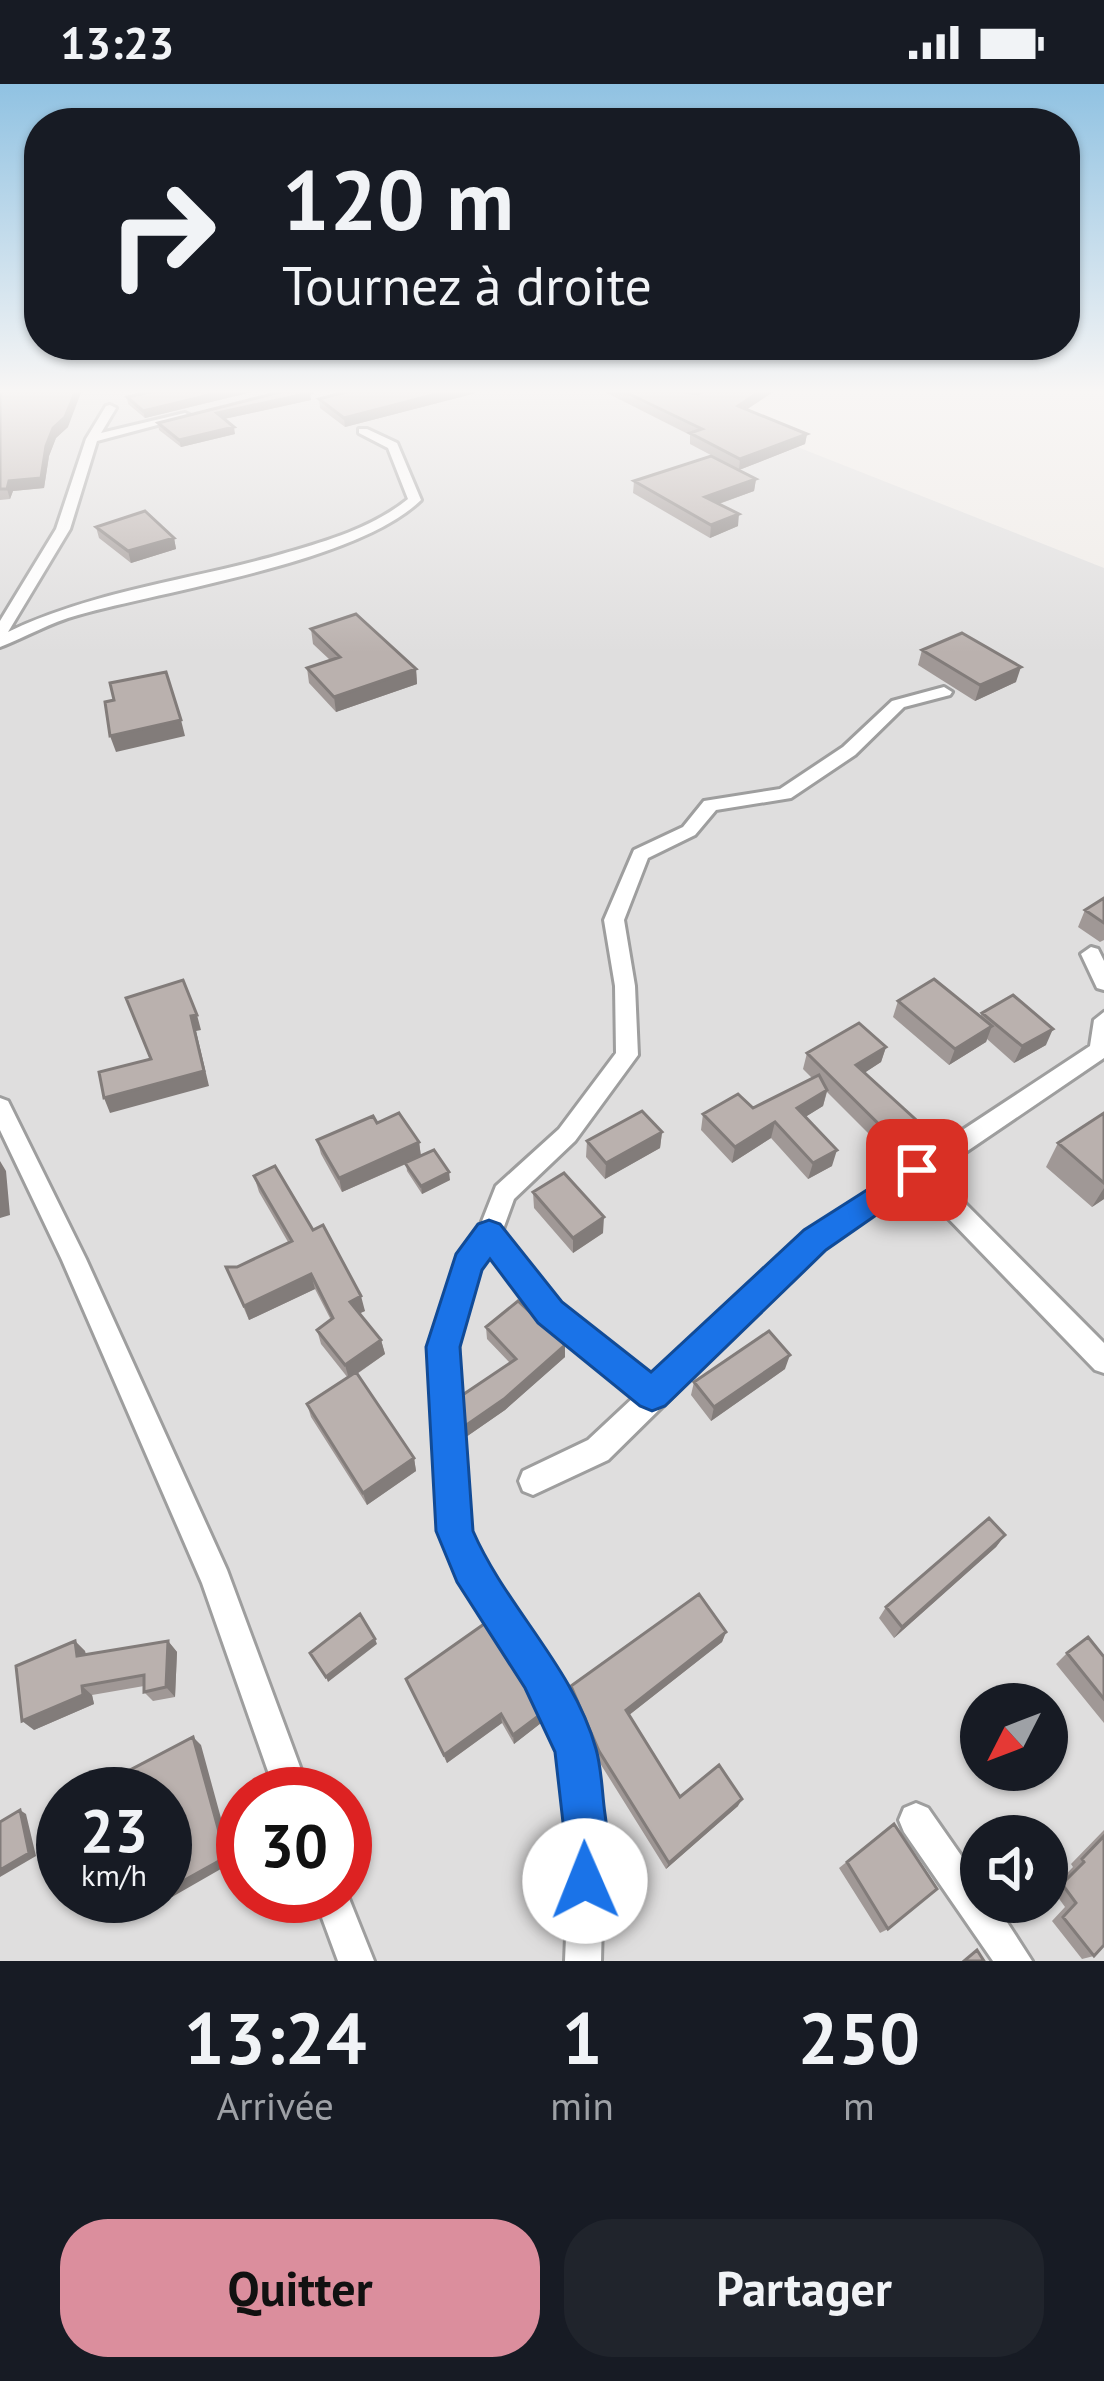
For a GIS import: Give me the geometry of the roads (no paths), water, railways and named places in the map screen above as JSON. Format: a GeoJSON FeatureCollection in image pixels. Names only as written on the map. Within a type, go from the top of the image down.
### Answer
{"type":"FeatureCollection","features":[{"type":"Feature","properties":{"kind":"street"},"geometry":{"type":"LineString","coordinates":[[0,637],[63,529],[80,478]]}},
{"type":"Feature","properties":{"kind":"street"},"geometry":{"type":"LineString","coordinates":[[0,637],[71,612],[253,568],[392,520],[415,500],[406,478]]}},
{"type":"Feature","properties":{"kind":"street"},"geometry":{"type":"LineString","coordinates":[[583,1961],[586,1840],[576,1750],[539,1674],[470,1569],[454,1531],[443,1347],[467,1264],[489,1234],[504,1193],[567,1135],[627,1055],[626,986],[614,920],[640,854],[689,831],[710,805],[785,794],[849,751],[898,704],[944,692]]}},
{"type":"Feature","properties":{"kind":"street"},"geometry":{"type":"LineString","coordinates":[[1091,954],[1104,983]]}},
{"type":"Feature","properties":{"kind":"street"},"geometry":{"type":"LineString","coordinates":[[533,1481],[598,1450],[815,1240],[1100,1050],[1104,1020]]}},
{"type":"Feature","properties":{"kind":"street"},"geometry":{"type":"LineString","coordinates":[[0,1107],[74,1258],[216,1580],[283,1767]]}},
{"type":"Feature","properties":{"kind":"street"},"geometry":{"type":"LineString","coordinates":[[917,1170],[1104,1361]]}},
{"type":"Feature","properties":{"kind":"street"},"geometry":{"type":"LineString","coordinates":[[489,1234],[550,1313],[652,1395]]}},
{"type":"Feature","properties":{"kind":"street"},"geometry":{"type":"LineString","coordinates":[[916,1820],[1014,1961]]}},
{"type":"Feature","properties":{"kind":"street"},"geometry":{"type":"LineString","coordinates":[[341,1923],[356,1961]]}}]}
